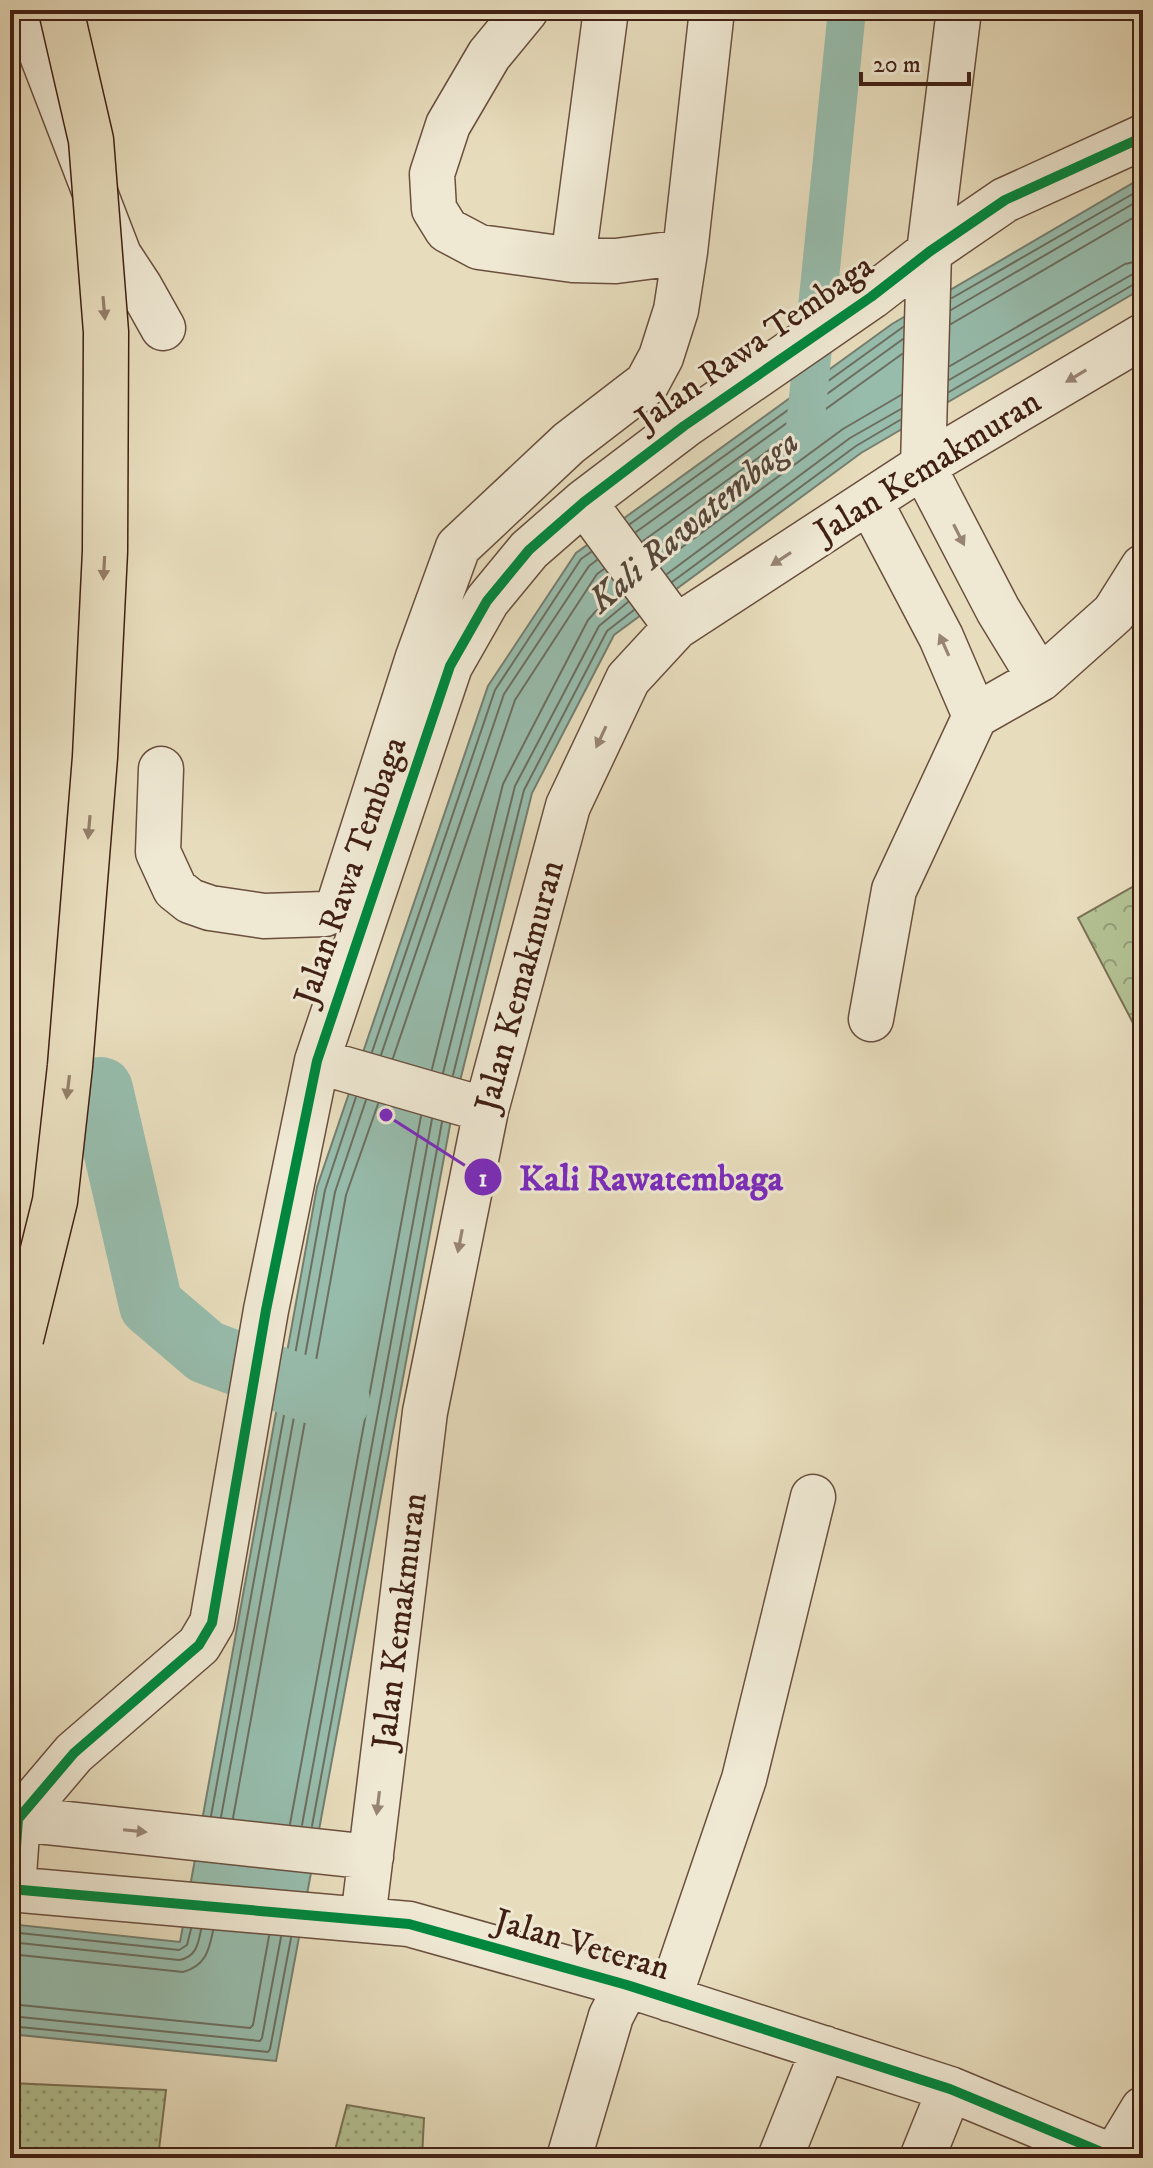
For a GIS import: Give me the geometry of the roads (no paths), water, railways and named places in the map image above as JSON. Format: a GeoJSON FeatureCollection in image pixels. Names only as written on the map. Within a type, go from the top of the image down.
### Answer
{"type":"FeatureCollection","features":[{"type":"Feature","properties":{"kind":"highway"},"geometry":{"type":"LineString","coordinates":[[21,1339],[55,1201],[68,1081],[95,757],[105,551],[106,332],[91,140],[61,10]]}},
{"type":"Feature","properties":{"kind":"street"},"geometry":{"type":"LineString","coordinates":[[34,10],[35,37],[119,255],[163,328]]}},
{"type":"Feature","properties":{"kind":"street"},"geometry":{"type":"LineString","coordinates":[[526,10],[489,55],[448,125],[432,174],[434,209],[447,230],[479,247],[573,260],[616,261],[685,252]]}},
{"type":"Feature","properties":{"kind":"street"},"geometry":{"type":"LineString","coordinates":[[573,260],[606,10]]}},
{"type":"Feature","properties":{"kind":"street"},"geometry":{"type":"LineString","coordinates":[[161,769],[158,852],[175,889],[190,901],[210,908],[264,916],[325,914],[338,907],[418,657],[458,547],[569,443],[647,383],[661,357],[676,310],[685,252],[712,10]]}},
{"type":"Feature","properties":{"kind":"street"},"geometry":{"type":"LineString","coordinates":[[959,10],[928,269],[923,447],[998,610],[1040,679]]}},
{"type":"Feature","properties":{"kind":"street","name":"Jalan Rawa Tembaga"},"geometry":{"type":"LineString","coordinates":[[29,1821],[74,1753],[199,1645],[212,1623],[266,1310],[325,1063],[450,666],[487,601],[529,550],[590,509],[684,426],[871,297],[928,269],[1005,200],[1143,137]]}},
{"type":"Feature","properties":{"kind":"street","name":"Jalan Kemakmuran"},"geometry":{"type":"LineString","coordinates":[[363,1919],[425,1412],[479,1108],[568,806],[628,679],[667,616],[870,502],[923,447],[1143,336]]}},
{"type":"Feature","properties":{"kind":"street"},"geometry":{"type":"LineString","coordinates":[[647,383],[684,426]]}},
{"type":"Feature","properties":{"kind":"street"},"geometry":{"type":"LineString","coordinates":[[870,502],[941,637],[975,716]]}},
{"type":"Feature","properties":{"kind":"street"},"geometry":{"type":"LineString","coordinates":[[590,509],[667,616]]}},
{"type":"Feature","properties":{"kind":"street"},"geometry":{"type":"LineString","coordinates":[[871,1019],[894,890],[975,716],[1040,679],[1114,613],[1143,567]]}},
{"type":"Feature","properties":{"kind":"street"},"geometry":{"type":"LineString","coordinates":[[325,1063],[479,1108]]}},
{"type":"Feature","properties":{"kind":"street"},"geometry":{"type":"LineString","coordinates":[[669,1999],[744,1779],[813,1497]]}},
{"type":"Feature","properties":{"kind":"street"},"geometry":{"type":"LineString","coordinates":[[25,1890],[29,1821],[371,1857],[409,1924]]}},
{"type":"Feature","properties":{"kind":"street","name":"Jalan Veteran"},"geometry":{"type":"LineString","coordinates":[[25,1890],[409,1924],[616,1982],[950,2089],[1108,2156]]}},
{"type":"Feature","properties":{"kind":"street"},"geometry":{"type":"LineString","coordinates":[[569,2158],[611,2016],[616,1982]]}},
{"type":"Feature","properties":{"kind":"street"},"geometry":{"type":"LineString","coordinates":[[780,2158],[824,2048]]}},
{"type":"Feature","properties":{"kind":"street"},"geometry":{"type":"LineString","coordinates":[[922,2158],[950,2089]]}},
{"type":"Feature","properties":{"kind":"street"},"geometry":{"type":"LineString","coordinates":[[1108,2156],[1143,2109]]}},
{"type":"Feature","properties":{"kind":"water"},"geometry":{"type":"Polygon","coordinates":[[[1143,179],[1143,288],[861,453],[614,635],[532,793],[453,1109],[276,2061],[10,2034],[10,1924],[180,1942],[317,1187],[488,686],[576,553],[892,324],[1143,179]]]}},
{"type":"Feature","properties":{"kind":"waterway"},"geometry":{"type":"LineString","coordinates":[[805,427],[847,10]]}},
{"type":"Feature","properties":{"kind":"waterway"},"geometry":{"type":"LineString","coordinates":[[101,1089],[151,1305],[206,1352],[338,1401]]}},
{"type":"Feature","properties":{"kind":"place","name":"Kali Rawatembaga"},"geometry":{"type":"Point","coordinates":[386,1115]}}]}
